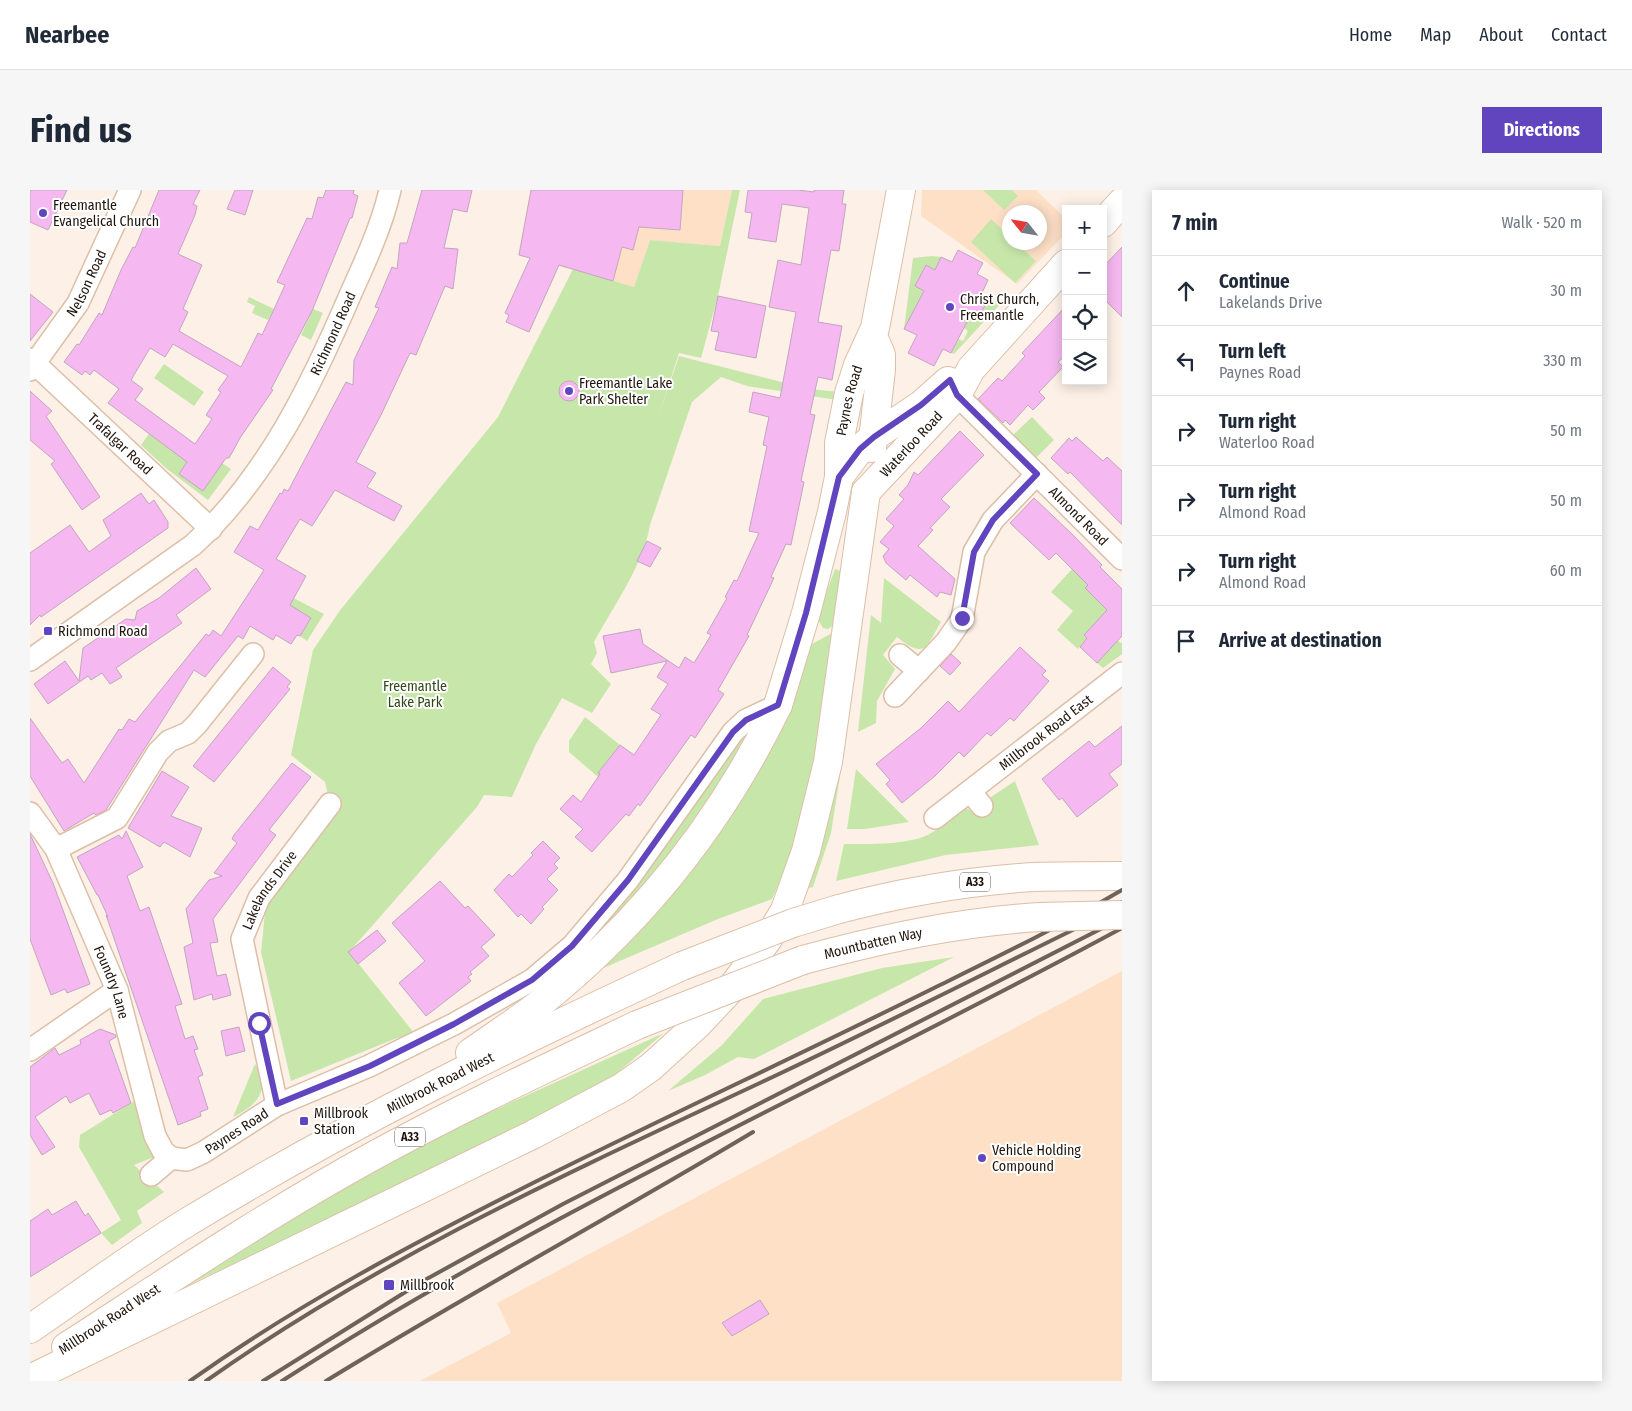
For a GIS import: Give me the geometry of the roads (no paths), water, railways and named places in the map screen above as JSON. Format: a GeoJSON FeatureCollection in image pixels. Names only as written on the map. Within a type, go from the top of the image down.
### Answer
{"type":"FeatureCollection","features":[{"type":"Feature","properties":{"kind":"main road","name":"Paynes Road"},"geometry":{"type":"LineString","coordinates":[[778,705],[806,613],[839,477],[839,443],[849,393],[858,365],[873,336],[901,190]]}},
{"type":"Feature","properties":{"kind":"main road","name":"Waterloo Road"},"geometry":{"type":"LineString","coordinates":[[866,492],[959,381],[1062,268]]}},
{"type":"Feature","properties":{"kind":"main road","name":"Paynes Road"},"geometry":{"type":"LineString","coordinates":[[30,1379],[532,1136],[621,1088],[650,1067],[697,1025],[730,990],[768,939],[784,910],[806,851],[828,762],[874,437],[881,355],[873,336]]}},
{"type":"Feature","properties":{"kind":"main road","name":"Waterloo Road"},"geometry":{"type":"LineString","coordinates":[[839,477],[860,449],[874,437],[959,381]]}},
{"type":"Feature","properties":{"kind":"main road"},"geometry":{"type":"LineString","coordinates":[[879,385],[888,396],[901,404],[916,409]]}},
{"type":"Feature","properties":{"kind":"main road"},"geometry":{"type":"LineString","coordinates":[[402,1102],[541,1002],[644,908],[682,862],[722,807],[757,748],[778,705]]}},
{"type":"Feature","properties":{"kind":"main road","name":"Millbrook Road West"},"geometry":{"type":"LineString","coordinates":[[30,1328],[185,1224],[290,1162],[402,1102],[682,966],[793,923],[886,897],[981,882],[1035,877],[1118,876]]}},
{"type":"Feature","properties":{"kind":"main road","name":"Mountbatten Way"},"geometry":{"type":"LineString","coordinates":[[637,1025],[803,960],[901,935],[960,924],[1040,918],[1122,915]]}},
{"type":"Feature","properties":{"kind":"main road","name":"Millbrook Road West"},"geometry":{"type":"LineString","coordinates":[[30,1370],[184,1271],[359,1164],[482,1099],[637,1025]]}},
{"type":"Feature","properties":{"kind":"street","name":"Nelson Road"},"geometry":{"type":"LineString","coordinates":[[32,364],[78,303],[130,190]]}},
{"type":"Feature","properties":{"kind":"street","name":"Richmond Road"},"geometry":{"type":"LineString","coordinates":[[30,660],[194,545],[211,529],[259,469],[301,400],[324,357],[364,263],[390,190]]}},
{"type":"Feature","properties":{"kind":"street","name":"Trafalgar Road"},"geometry":{"type":"LineString","coordinates":[[32,364],[211,529]]}},
{"type":"Feature","properties":{"kind":"street","name":"Almond Road"},"geometry":{"type":"LineString","coordinates":[[959,381],[1037,474],[1122,559]]}},
{"type":"Feature","properties":{"kind":"street"},"geometry":{"type":"LineString","coordinates":[[895,696],[946,642],[962,618],[974,552],[993,520],[1037,474]]}},
{"type":"Feature","properties":{"kind":"street"},"geometry":{"type":"LineString","coordinates":[[56,849],[117,818],[158,752],[169,741],[188,733],[253,654]]}},
{"type":"Feature","properties":{"kind":"street"},"geometry":{"type":"LineString","coordinates":[[900,655],[919,671]]}},
{"type":"Feature","properties":{"kind":"street","name":"Millbrook Road East"},"geometry":{"type":"LineString","coordinates":[[935,818],[976,798],[1122,673]]}},
{"type":"Feature","properties":{"kind":"street","name":"Paynes Road"},"geometry":{"type":"LineString","coordinates":[[172,1158],[187,1160],[204,1152],[277,1104],[370,1066],[454,1024],[532,980],[572,946],[609,903],[686,802],[733,732],[746,720],[778,705]]}},
{"type":"Feature","properties":{"kind":"street","name":"Lakelands Drive"},"geometry":{"type":"LineString","coordinates":[[277,1104],[242,939],[259,898],[330,804]]}},
{"type":"Feature","properties":{"kind":"street","name":"Foundry Lane"},"geometry":{"type":"LineString","coordinates":[[30,813],[56,849],[117,990],[155,1136],[163,1151],[172,1158]]}},
{"type":"Feature","properties":{"kind":"street"},"geometry":{"type":"LineString","coordinates":[[30,1050],[117,990]]}},
{"type":"Feature","properties":{"kind":"street"},"geometry":{"type":"LineString","coordinates":[[151,1175],[172,1158]]}},
{"type":"Feature","properties":{"kind":"railway"},"geometry":{"type":"LineString","coordinates":[[190,1381],[230,1353],[313,1301],[398,1253],[579,1160],[1005,953],[1122,890]]}},
{"type":"Feature","properties":{"kind":"railway"},"geometry":{"type":"LineString","coordinates":[[206,1381],[271,1337],[339,1295],[477,1219],[886,1022],[1091,921],[1122,902]]}},
{"type":"Feature","properties":{"kind":"railway"},"geometry":{"type":"LineString","coordinates":[[263,1381],[423,1281],[563,1204],[1122,918]]}},
{"type":"Feature","properties":{"kind":"railway"},"geometry":{"type":"LineString","coordinates":[[282,1381],[384,1318],[592,1202],[1017,984],[1122,928]]}},
{"type":"Feature","properties":{"kind":"railway"},"geometry":{"type":"LineString","coordinates":[[326,1381],[753,1132]]}},
{"type":"Feature","properties":{"kind":"place","name":"Freemantle Evangelical Church"},"geometry":{"type":"Point","coordinates":[43,213]}},
{"type":"Feature","properties":{"kind":"place","name":"Christ Church, Freemantle"},"geometry":{"type":"Point","coordinates":[950,307]}},
{"type":"Feature","properties":{"kind":"place","name":"Freemantle Lake Park Shelter"},"geometry":{"type":"Point","coordinates":[569,391]}},
{"type":"Feature","properties":{"kind":"place","name":"Richmond Road"},"geometry":{"type":"Point","coordinates":[48,631]}},
{"type":"Feature","properties":{"kind":"place","name":"Millbrook Station"},"geometry":{"type":"Point","coordinates":[304,1121]}},
{"type":"Feature","properties":{"kind":"place","name":"Vehicle Holding Compound"},"geometry":{"type":"Point","coordinates":[982,1158]}},
{"type":"Feature","properties":{"kind":"place","name":"Millbrook"},"geometry":{"type":"Point","coordinates":[389,1285]}},
{"type":"Feature","properties":{"kind":"park label","name":"Freemantle Lake Park"},"geometry":{"type":"Point","coordinates":[415,694]}}]}
